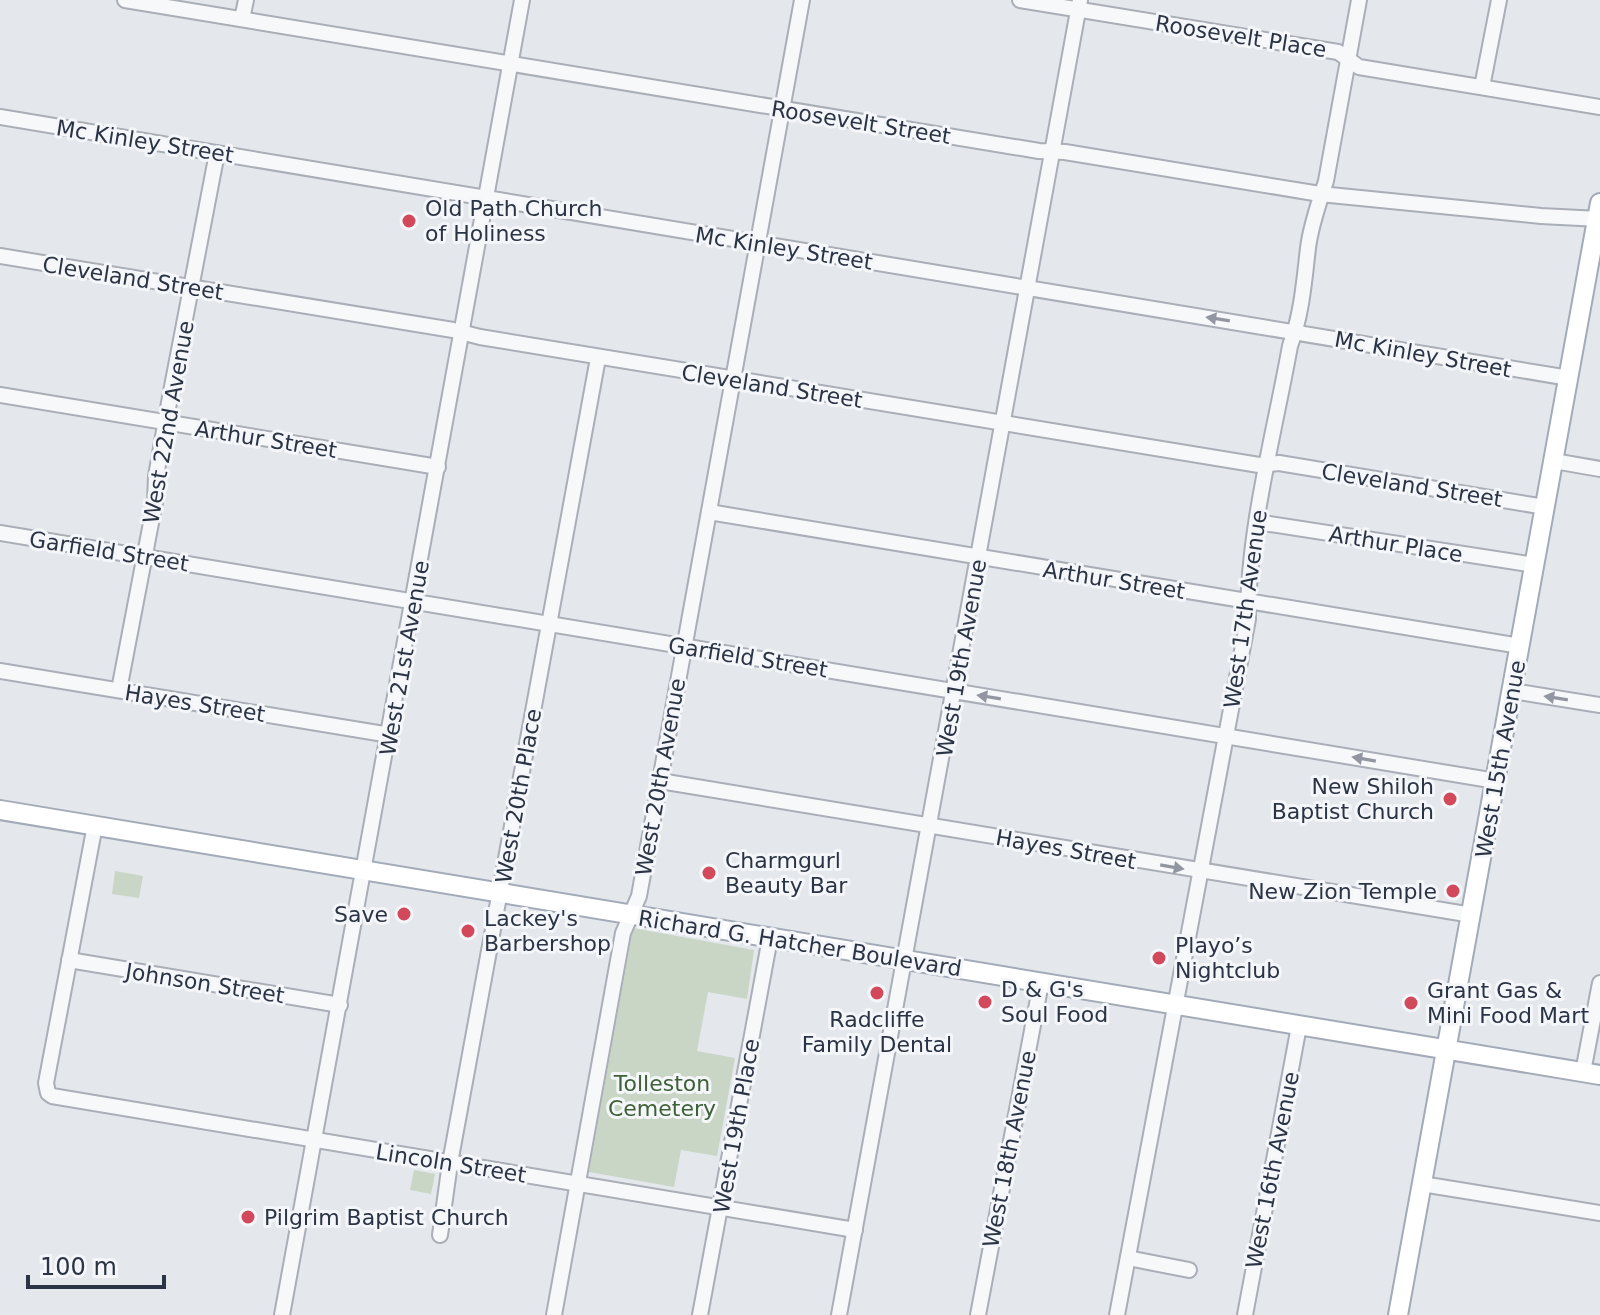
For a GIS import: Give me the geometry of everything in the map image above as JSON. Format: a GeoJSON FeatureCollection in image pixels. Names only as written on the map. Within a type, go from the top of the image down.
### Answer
{"type":"FeatureCollection","features":[{"type":"Feature","properties":{"kind":"main road","name":"West 15th Avenue"},"geometry":{"type":"LineString","coordinates":[[1398,1315],[1599,213]]}},
{"type":"Feature","properties":{"kind":"main road","name":"Richard G. Hatcher Boulevard"},"geometry":{"type":"LineString","coordinates":[[0,810],[1592,1073]]}},
{"type":"Feature","properties":{"kind":"street","name":"Roosevelt Street"},"geometry":{"type":"LineString","coordinates":[[125,0],[1320,194],[1541,216],[1599,213]]}},
{"type":"Feature","properties":{"kind":"street"},"geometry":{"type":"LineString","coordinates":[[242,19],[246,0]]}},
{"type":"Feature","properties":{"kind":"street","name":"West 21st Avenue"},"geometry":{"type":"LineString","coordinates":[[282,1315],[522,0]]}},
{"type":"Feature","properties":{"kind":"street","name":"West 20th Avenue"},"geometry":{"type":"LineString","coordinates":[[554,1315],[623,933],[639,896],[802,0]]}},
{"type":"Feature","properties":{"kind":"street","name":"Roosevelt Place"},"geometry":{"type":"LineString","coordinates":[[1020,0],[1079,5],[1338,52],[1359,67],[1600,107]]}},
{"type":"Feature","properties":{"kind":"street","name":"West 17th Avenue"},"geometry":{"type":"LineString","coordinates":[[1117,1315],[1248,619],[1248,576],[1257,522],[1359,0]]}},
{"type":"Feature","properties":{"kind":"street"},"geometry":{"type":"LineString","coordinates":[[1482,87],[1499,0]]}},
{"type":"Feature","properties":{"kind":"street","name":"West 19th Avenue"},"geometry":{"type":"LineString","coordinates":[[839,1315],[1079,5]]}},
{"type":"Feature","properties":{"kind":"street","name":"Mc Kinley Street"},"geometry":{"type":"LineString","coordinates":[[0,117],[1569,378]]}},
{"type":"Feature","properties":{"kind":"street","name":"West 22nd Avenue"},"geometry":{"type":"LineString","coordinates":[[119,690],[217,153]]}},
{"type":"Feature","properties":{"kind":"street","name":"Cleveland Street"},"geometry":{"type":"LineString","coordinates":[[0,256],[598,358],[1545,507]]}},
{"type":"Feature","properties":{"kind":"street","name":"West 20th Place"},"geometry":{"type":"LineString","coordinates":[[440,1235],[450,1163],[598,358]]}},
{"type":"Feature","properties":{"kind":"street","name":"Arthur Street"},"geometry":{"type":"LineString","coordinates":[[0,395],[438,467]]}},
{"type":"Feature","properties":{"kind":"street"},"geometry":{"type":"LineString","coordinates":[[1554,461],[1600,469]]}},
{"type":"Feature","properties":{"kind":"street","name":"Arthur Street"},"geometry":{"type":"LineString","coordinates":[[709,512],[1520,646]]}},
{"type":"Feature","properties":{"kind":"street","name":"Arthur Place"},"geometry":{"type":"LineString","coordinates":[[1257,522],[1535,565]]}},
{"type":"Feature","properties":{"kind":"street","name":"Garfield Street"},"geometry":{"type":"LineString","coordinates":[[0,533],[1496,781]]}},
{"type":"Feature","properties":{"kind":"street","name":"Hayes Street"},"geometry":{"type":"LineString","coordinates":[[0,671],[390,735]]}},
{"type":"Feature","properties":{"kind":"street"},"geometry":{"type":"LineString","coordinates":[[1512,691],[1600,705]]}},
{"type":"Feature","properties":{"kind":"street","name":"Hayes Street"},"geometry":{"type":"LineString","coordinates":[[660,781],[1472,915]]}},
{"type":"Feature","properties":{"kind":"street"},"geometry":{"type":"LineString","coordinates":[[69,960],[95,825]]}},
{"type":"Feature","properties":{"kind":"street","name":"West 19th Place"},"geometry":{"type":"LineString","coordinates":[[700,1315],[770,938]]}},
{"type":"Feature","properties":{"kind":"street","name":"Johnson Street"},"geometry":{"type":"LineString","coordinates":[[69,960],[340,1005]]}},
{"type":"Feature","properties":{"kind":"street","name":"Lincoln Street"},"geometry":{"type":"LineString","coordinates":[[69,960],[46,1083],[48,1093],[57,1097],[855,1230]]}},
{"type":"Feature","properties":{"kind":"street","name":"West 18th Avenue"},"geometry":{"type":"LineString","coordinates":[[978,1315],[1041,983]]}},
{"type":"Feature","properties":{"kind":"street"},"geometry":{"type":"LineString","coordinates":[[1592,1073],[1600,983]]}},
{"type":"Feature","properties":{"kind":"street","name":"West 16th Avenue"},"geometry":{"type":"LineString","coordinates":[[1245,1315],[1299,1026]]}},
{"type":"Feature","properties":{"kind":"street"},"geometry":{"type":"LineString","coordinates":[[1422,1184],[1600,1213]]}},
{"type":"Feature","properties":{"kind":"street"},"geometry":{"type":"LineString","coordinates":[[1128,1258],[1189,1270]]}},
{"type":"Feature","properties":{"kind":"green space"},"geometry":{"type":"Polygon","coordinates":[[[115,871],[143,876],[139,898],[112,894],[115,871]]]}},
{"type":"Feature","properties":{"kind":"green space","name":"Tolleston Cemetery"},"geometry":{"type":"Polygon","coordinates":[[[633,928],[754,950],[747,999],[708,992],[697,1051],[735,1058],[717,1156],[681,1150],[674,1187],[589,1172],[633,928]]]}},
{"type":"Feature","properties":{"kind":"green space"},"geometry":{"type":"Polygon","coordinates":[[[414,1170],[435,1174],[431,1194],[410,1190],[414,1170]]]}},
{"type":"Feature","properties":{"kind":"place","name":"Old Path Church of Holiness"},"geometry":{"type":"Point","coordinates":[409,221]}},
{"type":"Feature","properties":{"kind":"place","name":"New Shiloh Baptist Church"},"geometry":{"type":"Point","coordinates":[1450,799]}},
{"type":"Feature","properties":{"kind":"place","name":"Charmgurl Beauty Bar"},"geometry":{"type":"Point","coordinates":[709,873]}},
{"type":"Feature","properties":{"kind":"place","name":"New Zion Temple"},"geometry":{"type":"Point","coordinates":[1453,891]}},
{"type":"Feature","properties":{"kind":"place","name":"Save"},"geometry":{"type":"Point","coordinates":[404,914]}},
{"type":"Feature","properties":{"kind":"place","name":"Lackey's Barbershop"},"geometry":{"type":"Point","coordinates":[468,931]}},
{"type":"Feature","properties":{"kind":"place","name":"Playo’s Nightclub"},"geometry":{"type":"Point","coordinates":[1159,958]}},
{"type":"Feature","properties":{"kind":"place","name":"Radcliffe Family Dental"},"geometry":{"type":"Point","coordinates":[877,993]}},
{"type":"Feature","properties":{"kind":"place","name":"D & G's Soul Food"},"geometry":{"type":"Point","coordinates":[985,1002]}},
{"type":"Feature","properties":{"kind":"place","name":"Grant Gas & Mini Food Mart"},"geometry":{"type":"Point","coordinates":[1411,1003]}},
{"type":"Feature","properties":{"kind":"place","name":"Pilgrim Baptist Church"},"geometry":{"type":"Point","coordinates":[248,1217]}}]}
